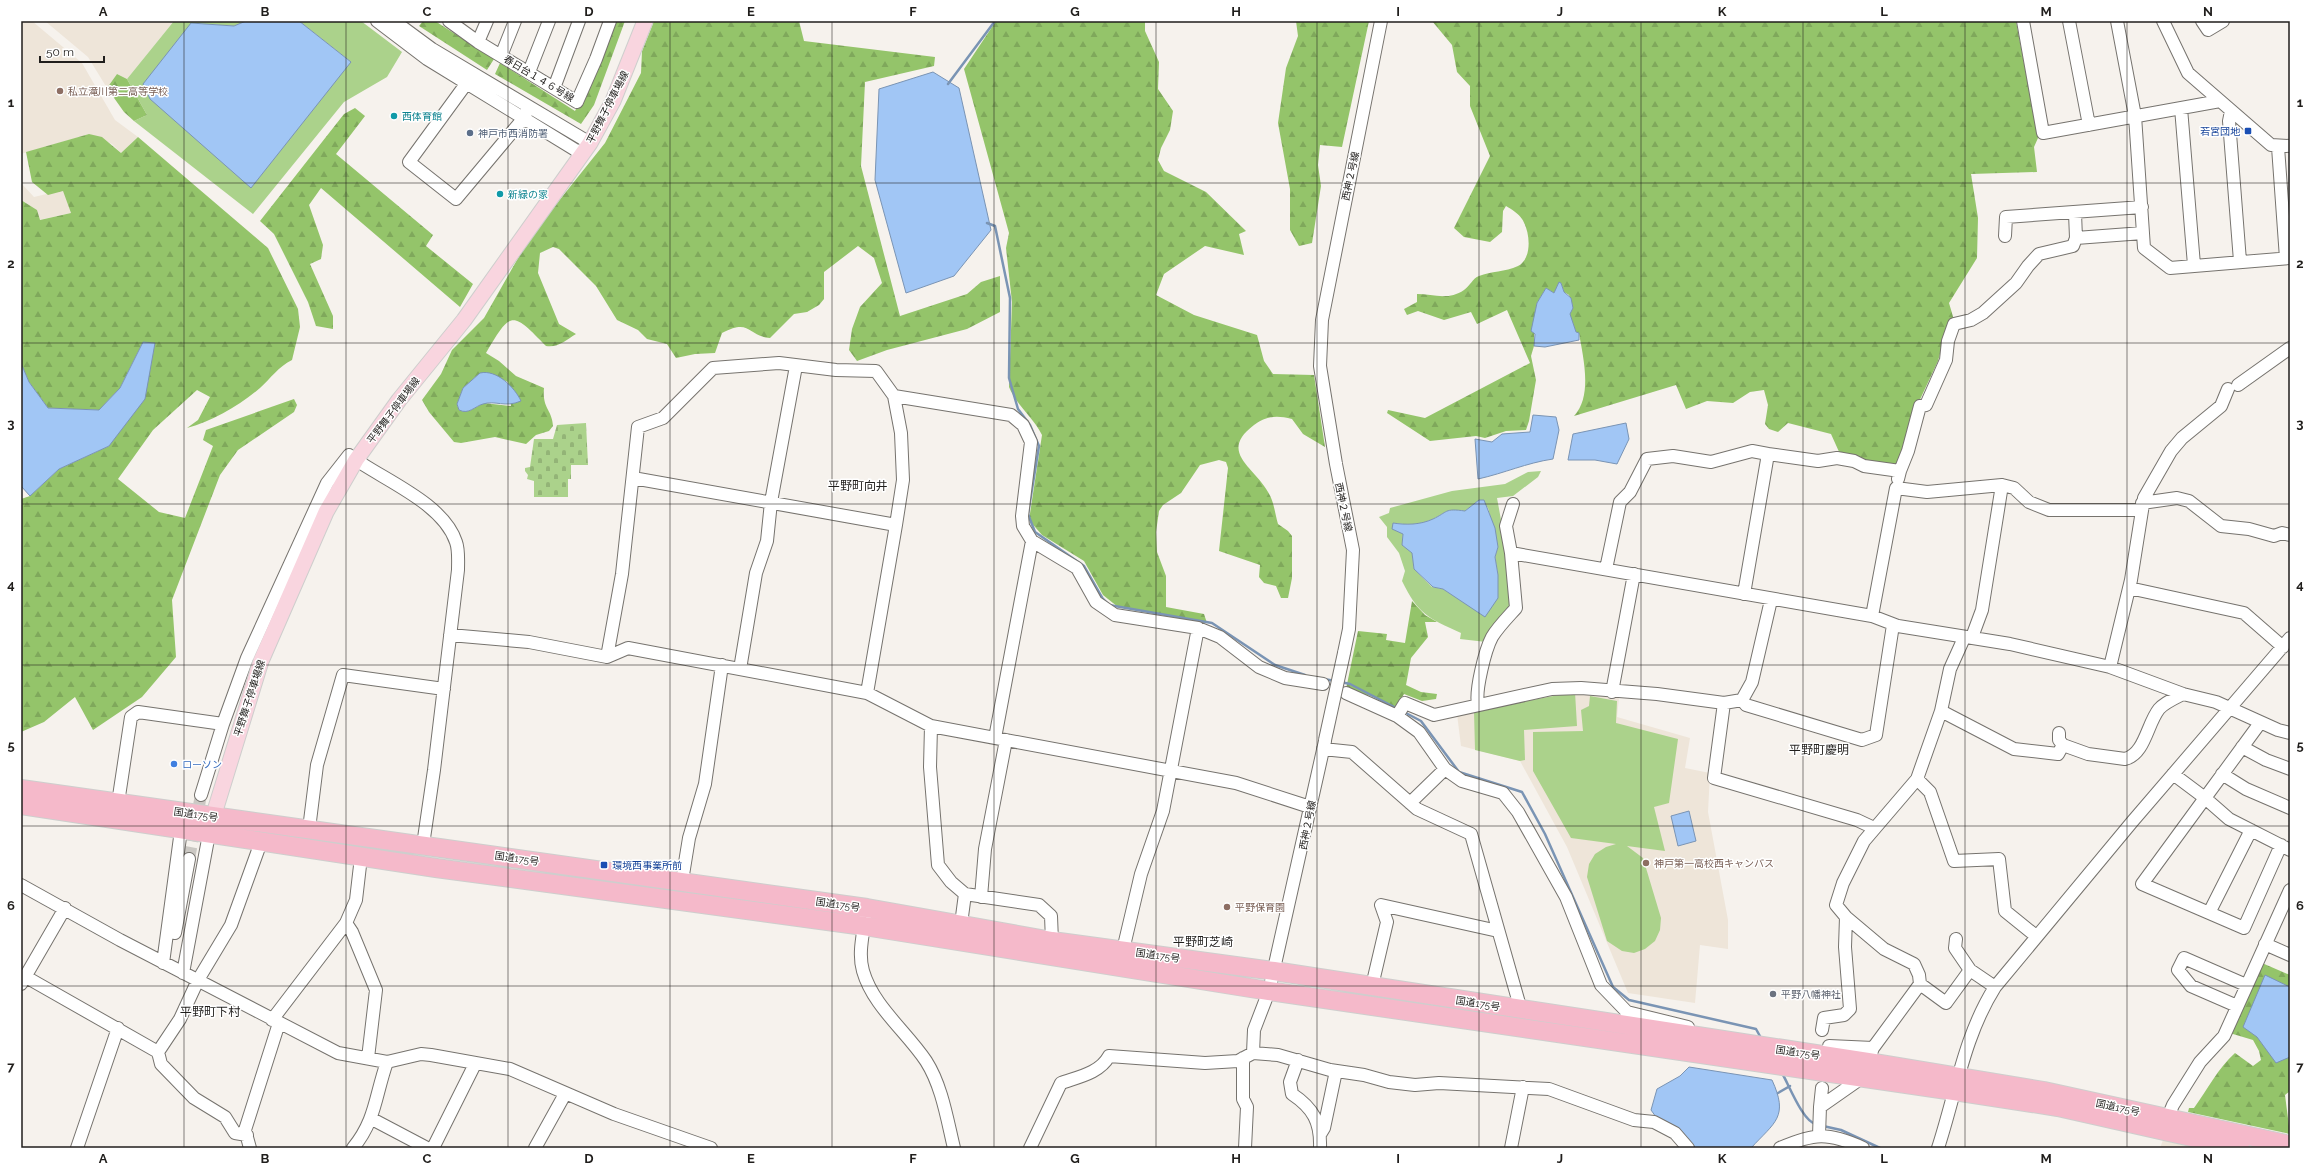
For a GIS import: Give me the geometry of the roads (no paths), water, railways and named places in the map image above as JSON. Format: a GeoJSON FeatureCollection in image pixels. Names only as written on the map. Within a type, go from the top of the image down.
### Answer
{"type":"FeatureCollection","features":[{"type":"Feature","properties":{"kind":"highway","name":"国道175号"},"geometry":{"type":"LineString","coordinates":[[21,789],[867,908],[1052,941],[1274,971],[1521,1010],[1627,1019],[1860,1079],[1957,1084]]}},
{"type":"Feature","properties":{"kind":"highway","name":"国道175号"},"geometry":{"type":"LineString","coordinates":[[21,805],[361,857],[864,926],[1269,991],[1773,1057],[1870,1055],[1957,1084],[2058,1107],[2290,1145]]}},
{"type":"Feature","properties":{"kind":"highway","name":"国道175号"},"geometry":{"type":"LineString","coordinates":[[2165,1124],[2240,1148]]}},
{"type":"Feature","properties":{"kind":"main road","name":"平野舞子停車場線"},"geometry":{"type":"LineString","coordinates":[[209,834],[212,816],[254,659],[326,512],[356,460],[399,400],[464,320],[586,149],[613,101],[645,21]]}},
{"type":"Feature","properties":{"kind":"street"},"geometry":{"type":"LineString","coordinates":[[378,21],[427,59],[466,84],[523,119],[586,149]]}},
{"type":"Feature","properties":{"kind":"street"},"geometry":{"type":"LineString","coordinates":[[394,21],[432,49],[530,107],[586,149]]}},
{"type":"Feature","properties":{"kind":"street"},"geometry":{"type":"LineString","coordinates":[[478,42],[486,21]]}},
{"type":"Feature","properties":{"kind":"street"},"geometry":{"type":"LineString","coordinates":[[501,56],[516,21]]}},
{"type":"Feature","properties":{"kind":"street"},"geometry":{"type":"LineString","coordinates":[[528,72],[549,21]]}},
{"type":"Feature","properties":{"kind":"street"},"geometry":{"type":"LineString","coordinates":[[554,88],[579,21]]}},
{"type":"Feature","properties":{"kind":"street","name":"春日台１４６号線"},"geometry":{"type":"LineString","coordinates":[[451,22],[478,42],[577,102],[596,59],[610,21]]}},
{"type":"Feature","properties":{"kind":"street","name":"西神２号線"},"geometry":{"type":"LineString","coordinates":[[1245,1148],[1247,1107],[1243,1099],[1248,1055],[1254,1030],[1269,991],[1274,971],[1349,629],[1353,550],[1336,464],[1320,366],[1322,320],[1381,21]]}},
{"type":"Feature","properties":{"kind":"street"},"geometry":{"type":"LineString","coordinates":[[2023,21],[2043,133],[2220,101]]}},
{"type":"Feature","properties":{"kind":"street"},"geometry":{"type":"LineString","coordinates":[[2069,21],[2089,125]]}},
{"type":"Feature","properties":{"kind":"street"},"geometry":{"type":"LineString","coordinates":[[2117,21],[2135,116],[2144,248],[2170,268],[2288,258],[2278,147]]}},
{"type":"Feature","properties":{"kind":"street"},"geometry":{"type":"LineString","coordinates":[[2163,21],[2188,73],[2271,145],[2278,147],[2290,146]]}},
{"type":"Feature","properties":{"kind":"street"},"geometry":{"type":"LineString","coordinates":[[2202,21],[2208,30],[2223,21]]}},
{"type":"Feature","properties":{"kind":"street"},"geometry":{"type":"LineString","coordinates":[[466,84],[409,162],[456,199],[523,119],[530,107]]}},
{"type":"Feature","properties":{"kind":"street"},"geometry":{"type":"LineString","coordinates":[[2181,108],[2194,265]]}},
{"type":"Feature","properties":{"kind":"street"},"geometry":{"type":"LineString","coordinates":[[2231,111],[2229,121],[2240,261]]}},
{"type":"Feature","properties":{"kind":"street"},"geometry":{"type":"LineString","coordinates":[[2005,236],[2006,217],[2142,207]]}},
{"type":"Feature","properties":{"kind":"street"},"geometry":{"type":"LineString","coordinates":[[1872,616],[1900,471],[1908,452],[1920,406],[1926,405],[1946,360],[1948,341],[1954,324],[1971,320],[1983,313],[2016,284],[2028,266],[2039,254],[2073,246],[2076,238],[2075,213]]}},
{"type":"Feature","properties":{"kind":"street"},"geometry":{"type":"LineString","coordinates":[[2076,238],[2143,233]]}},
{"type":"Feature","properties":{"kind":"street"},"geometry":{"type":"LineString","coordinates":[[2110,668],[2129,588],[2142,506],[2152,481],[2171,451],[2182,438],[2221,406],[2233,387],[2290,348]]}},
{"type":"Feature","properties":{"kind":"street"},"geometry":{"type":"LineString","coordinates":[[607,657],[622,574],[638,427],[663,418],[713,368],[779,363],[836,370],[876,370],[894,396],[901,433],[903,480],[867,693]]}},
{"type":"Feature","properties":{"kind":"street"},"geometry":{"type":"LineString","coordinates":[[740,668],[756,573],[767,541],[771,502],[796,366]]}},
{"type":"Feature","properties":{"kind":"street"},"geometry":{"type":"LineString","coordinates":[[894,396],[1011,415],[1023,425],[1031,442],[1022,516],[1023,526],[1032,542],[1077,568],[1096,602],[1115,615],[1198,628],[1220,637],[1259,666],[1285,678],[1323,684]]}},
{"type":"Feature","properties":{"kind":"street"},"geometry":{"type":"LineString","coordinates":[[1606,569],[1620,502],[1630,492],[1647,459],[1673,456],[1711,462],[1752,451],[1818,461],[1837,458],[1854,461],[1864,466],[1900,471]]}},
{"type":"Feature","properties":{"kind":"street"},"geometry":{"type":"LineString","coordinates":[[1744,594],[1768,454]]}},
{"type":"Feature","properties":{"kind":"street"},"geometry":{"type":"LineString","coordinates":[[356,460],[429,506],[447,524],[457,543],[458,570],[423,845]]}},
{"type":"Feature","properties":{"kind":"street"},"geometry":{"type":"LineString","coordinates":[[633,478],[896,524]]}},
{"type":"Feature","properties":{"kind":"street"},"geometry":{"type":"LineString","coordinates":[[1896,488],[1927,492],[2002,485],[2014,488],[2029,502],[2049,510],[2142,506],[2177,498],[2189,501],[2221,526],[2249,529],[2274,536],[2282,533],[2290,535]]}},
{"type":"Feature","properties":{"kind":"street"},"geometry":{"type":"LineString","coordinates":[[1829,1046],[1870,1055],[1920,984],[1919,975],[1914,964],[1884,949],[1846,917],[1836,905],[1843,883],[1864,841],[1917,779],[1941,711],[1950,669],[1982,610],[2002,485]]}},
{"type":"Feature","properties":{"kind":"street"},"geometry":{"type":"LineString","coordinates":[[1478,704],[1476,696],[1492,637],[1516,608],[1511,553],[1506,526],[1514,504]]}},
{"type":"Feature","properties":{"kind":"street"},"geometry":{"type":"LineString","coordinates":[[981,897],[985,849],[1032,542]]}},
{"type":"Feature","properties":{"kind":"street"},"geometry":{"type":"LineString","coordinates":[[1511,553],[1634,574],[1771,600],[1872,616],[1893,625],[2010,644],[2110,668],[2183,694],[2216,702],[2260,723],[2290,733]]}},
{"type":"Feature","properties":{"kind":"street"},"geometry":{"type":"LineString","coordinates":[[1612,692],[1634,574]]}},
{"type":"Feature","properties":{"kind":"street"},"geometry":{"type":"LineString","coordinates":[[1938,1148],[1967,1046],[1984,1006],[1996,987],[2036,936],[2286,642],[2244,613],[2129,588]]}},
{"type":"Feature","properties":{"kind":"street"},"geometry":{"type":"LineString","coordinates":[[1742,700],[1752,682],[1771,600]]}},
{"type":"Feature","properties":{"kind":"street"},"geometry":{"type":"LineString","coordinates":[[1742,700],[1746,706],[1862,740],[1876,735],[1893,625]]}},
{"type":"Feature","properties":{"kind":"street"},"geometry":{"type":"LineString","coordinates":[[1123,950],[1141,874],[1163,811],[1198,628]]}},
{"type":"Feature","properties":{"kind":"street"},"geometry":{"type":"LineString","coordinates":[[450,635],[529,642],[607,657],[628,648],[867,693],[932,726],[1236,783],[1310,807]]}},
{"type":"Feature","properties":{"kind":"street"},"geometry":{"type":"LineString","coordinates":[[201,795],[223,724],[254,659]]}},
{"type":"Feature","properties":{"kind":"street"},"geometry":{"type":"LineString","coordinates":[[682,881],[689,838],[705,784],[722,666]]}},
{"type":"Feature","properties":{"kind":"street"},"geometry":{"type":"LineString","coordinates":[[309,829],[317,765],[343,676],[444,689]]}},
{"type":"Feature","properties":{"kind":"street"},"geometry":{"type":"LineString","coordinates":[[1397,716],[1405,703],[1434,715],[1478,704],[1552,689],[1581,688],[1612,692],[1657,694],[1724,703],[1742,700]]}},
{"type":"Feature","properties":{"kind":"street"},"geometry":{"type":"LineString","coordinates":[[1346,692],[1397,716],[1419,732],[1445,769],[1462,781],[1503,793],[1518,812],[1566,897],[1601,985],[1627,1019]]}},
{"type":"Feature","properties":{"kind":"street"},"geometry":{"type":"LineString","coordinates":[[2059,732],[2059,740],[2063,745],[2088,754],[2125,759],[2130,758],[2143,743],[2147,730],[2160,708],[2183,694]]}},
{"type":"Feature","properties":{"kind":"street"},"geometry":{"type":"LineString","coordinates":[[1724,703],[1714,778],[1857,820],[1874,828]]}},
{"type":"Feature","properties":{"kind":"street"},"geometry":{"type":"LineString","coordinates":[[1941,711],[2014,749],[2058,754],[2063,745]]}},
{"type":"Feature","properties":{"kind":"street"},"geometry":{"type":"LineString","coordinates":[[118,803],[131,717],[138,712],[223,724]]}},
{"type":"Feature","properties":{"kind":"street"},"geometry":{"type":"LineString","coordinates":[[2173,774],[2205,798],[2229,819],[2285,847],[2244,928],[2142,884],[2205,798],[2222,774],[2260,723]]}},
{"type":"Feature","properties":{"kind":"street"},"geometry":{"type":"LineString","coordinates":[[932,726],[930,767],[938,865],[951,882],[965,894],[1039,905],[1051,916],[1052,941]]}},
{"type":"Feature","properties":{"kind":"street"},"geometry":{"type":"LineString","coordinates":[[1324,744],[1352,752],[1417,809],[1471,834],[1521,1010]]}},
{"type":"Feature","properties":{"kind":"street"},"geometry":{"type":"LineString","coordinates":[[2242,747],[2266,760],[2290,769]]}},
{"type":"Feature","properties":{"kind":"street"},"geometry":{"type":"LineString","coordinates":[[1410,803],[1445,769]]}},
{"type":"Feature","properties":{"kind":"street"},"geometry":{"type":"LineString","coordinates":[[2222,774],[2246,789],[2290,808]]}},
{"type":"Feature","properties":{"kind":"street"},"geometry":{"type":"LineString","coordinates":[[1917,779],[1930,792],[1954,861],[1999,859],[2005,911],[2036,936]]}},
{"type":"Feature","properties":{"kind":"street"},"geometry":{"type":"LineString","coordinates":[[163,963],[181,830]]}},
{"type":"Feature","properties":{"kind":"street"},"geometry":{"type":"LineString","coordinates":[[2209,913],[2251,830]]}},
{"type":"Feature","properties":{"kind":"street"},"geometry":{"type":"LineString","coordinates":[[184,973],[209,834]]}},
{"type":"Feature","properties":{"kind":"street"},"geometry":{"type":"LineString","coordinates":[[158,1052],[180,1019],[198,980],[231,925],[261,842]]}},
{"type":"Feature","properties":{"kind":"street"},"geometry":{"type":"LineString","coordinates":[[250,1148],[245,1130],[276,1021],[346,922],[356,900],[361,857]]}},
{"type":"Feature","properties":{"kind":"street"},"geometry":{"type":"LineString","coordinates":[[166,947],[174,938],[189,859]]}},
{"type":"Feature","properties":{"kind":"street"},"geometry":{"type":"LineString","coordinates":[[21,884],[163,963],[338,1053],[387,1062],[421,1054],[510,1069],[565,1094],[710,1148]]}},
{"type":"Feature","properties":{"kind":"street"},"geometry":{"type":"LineString","coordinates":[[2165,1124],[2200,1062],[2224,1036],[2290,890]]}},
{"type":"Feature","properties":{"kind":"street"},"geometry":{"type":"LineString","coordinates":[[961,924],[965,894]]}},
{"type":"Feature","properties":{"kind":"street"},"geometry":{"type":"LineString","coordinates":[[1372,986],[1387,922],[1381,905],[1498,931]]}},
{"type":"Feature","properties":{"kind":"street"},"geometry":{"type":"LineString","coordinates":[[64,908],[24,980],[118,1028],[158,1052],[161,1064],[194,1098],[225,1117],[236,1133],[246,1136]]}},
{"type":"Feature","properties":{"kind":"street"},"geometry":{"type":"LineString","coordinates":[[867,908],[861,948],[863,970],[874,995],[926,1062],[936,1084],[954,1148]]}},
{"type":"Feature","properties":{"kind":"street"},"geometry":{"type":"LineString","coordinates":[[1822,1030],[1824,1018],[1844,1015],[1850,1009],[1845,947],[1846,917]]}},
{"type":"Feature","properties":{"kind":"street"},"geometry":{"type":"LineString","coordinates":[[346,922],[376,990],[368,1058]]}},
{"type":"Feature","properties":{"kind":"street"},"geometry":{"type":"LineString","coordinates":[[1956,939],[1954,948],[1970,970],[1996,987]]}},
{"type":"Feature","properties":{"kind":"street"},"geometry":{"type":"LineString","coordinates":[[2265,944],[2290,955]]}},
{"type":"Feature","properties":{"kind":"street"},"geometry":{"type":"LineString","coordinates":[[2237,1006],[2191,986],[2178,970],[2184,958],[2246,985]]}},
{"type":"Feature","properties":{"kind":"street"},"geometry":{"type":"LineString","coordinates":[[1920,984],[1946,1002],[1970,970]]}},
{"type":"Feature","properties":{"kind":"street"},"geometry":{"type":"LineString","coordinates":[[77,1148],[118,1028]]}},
{"type":"Feature","properties":{"kind":"street"},"geometry":{"type":"LineString","coordinates":[[1030,1148],[1061,1084],[1096,1070],[1104,1065],[1109,1056],[1205,1063],[1238,1061],[1248,1055],[1278,1055],[1336,1071],[1364,1074],[1396,1083],[1415,1085],[1439,1083],[1549,1089],[1634,1120],[1654,1122],[1676,1133],[1688,1148]]}},
{"type":"Feature","properties":{"kind":"street"},"geometry":{"type":"LineString","coordinates":[[1298,1060],[1290,1082],[1292,1094],[1308,1104],[1321,1133]]}},
{"type":"Feature","properties":{"kind":"street"},"geometry":{"type":"LineString","coordinates":[[353,1148],[365,1133],[372,1119],[379,1086],[387,1062]]}},
{"type":"Feature","properties":{"kind":"street"},"geometry":{"type":"LineString","coordinates":[[433,1148],[476,1064]]}},
{"type":"Feature","properties":{"kind":"street"},"geometry":{"type":"LineString","coordinates":[[1320,1148],[1321,1133],[1324,1128],[1336,1071]]}},
{"type":"Feature","properties":{"kind":"street"},"geometry":{"type":"LineString","coordinates":[[1820,1107],[1860,1079]]}},
{"type":"Feature","properties":{"kind":"street"},"geometry":{"type":"LineString","coordinates":[[1511,1148],[1523,1087]]}},
{"type":"Feature","properties":{"kind":"street"},"geometry":{"type":"LineString","coordinates":[[1819,1135],[1822,1088]]}},
{"type":"Feature","properties":{"kind":"street"},"geometry":{"type":"LineString","coordinates":[[535,1148],[565,1094]]}},
{"type":"Feature","properties":{"kind":"street"},"geometry":{"type":"LineString","coordinates":[[372,1119],[427,1148]]}},
{"type":"Feature","properties":{"kind":"street"},"geometry":{"type":"LineString","coordinates":[[1780,1148],[1797,1140],[1819,1135],[1848,1142],[1863,1148]]}},
{"type":"Feature","properties":{"kind":"water"},"geometry":{"type":"Polygon","coordinates":[[[246,21],[299,21],[351,62],[251,188],[150,99],[143,84],[191,23],[234,26],[246,21]]]}},
{"type":"Feature","properties":{"kind":"water"},"geometry":{"type":"Polygon","coordinates":[[[933,72],[959,88],[991,230],[954,276],[906,293],[875,180],[879,89],[933,72]]]}},
{"type":"Feature","properties":{"kind":"water"},"geometry":{"type":"Polygon","coordinates":[[[1559,282],[1561,283],[1564,292],[1571,298],[1573,308],[1570,314],[1576,332],[1579,333],[1579,340],[1545,347],[1534,346],[1535,334],[1531,331],[1537,303],[1546,288],[1554,293],[1559,282]]]}},
{"type":"Feature","properties":{"kind":"water"},"geometry":{"type":"Polygon","coordinates":[[[143,342],[155,343],[145,399],[109,446],[59,469],[30,496],[21,486],[21,363],[29,382],[48,408],[99,410],[120,388],[143,342]]]}},
{"type":"Feature","properties":{"kind":"water"},"geometry":{"type":"Polygon","coordinates":[[[480,373],[493,374],[505,381],[510,385],[521,401],[510,404],[487,403],[469,411],[459,410],[457,404],[463,388],[480,373]]]}},
{"type":"Feature","properties":{"kind":"water"},"geometry":{"type":"Polygon","coordinates":[[[1533,415],[1556,417],[1559,430],[1553,459],[1478,479],[1475,439],[1492,442],[1502,434],[1530,432],[1533,415]]]}},
{"type":"Feature","properties":{"kind":"water"},"geometry":{"type":"Polygon","coordinates":[[[1626,423],[1629,439],[1617,464],[1595,460],[1568,460],[1573,434],[1626,423]]]}},
{"type":"Feature","properties":{"kind":"water"},"geometry":{"type":"Polygon","coordinates":[[[1479,500],[1484,500],[1495,528],[1498,547],[1495,557],[1498,575],[1498,598],[1485,617],[1443,589],[1433,587],[1414,569],[1412,553],[1402,545],[1403,534],[1392,529],[1393,523],[1418,523],[1433,519],[1450,510],[1465,511],[1479,500]]]}},
{"type":"Feature","properties":{"kind":"water"},"geometry":{"type":"Polygon","coordinates":[[[1689,811],[1696,841],[1678,846],[1671,816],[1689,811]]]}},
{"type":"Feature","properties":{"kind":"water"},"geometry":{"type":"Polygon","coordinates":[[[2265,975],[2290,987],[2290,1057],[2276,1063],[2257,1037],[2243,1027],[2265,975]]]}},
{"type":"Feature","properties":{"kind":"water"},"geometry":{"type":"Polygon","coordinates":[[[1689,1067],[1772,1080],[1777,1092],[1779,1103],[1779,1111],[1773,1125],[1751,1148],[1693,1148],[1673,1125],[1656,1117],[1651,1110],[1657,1089],[1680,1076],[1689,1067]]]}},
{"type":"Feature","properties":{"kind":"waterway"},"geometry":{"type":"LineString","coordinates":[[948,84],[995,21]]}},
{"type":"Feature","properties":{"kind":"waterway"},"geometry":{"type":"LineString","coordinates":[[987,223],[995,226],[1010,298],[1009,378],[1018,409],[1030,425],[1039,446],[1028,514],[1035,532],[1084,566],[1103,599],[1109,605],[1212,623],[1275,665],[1305,675]]}},
{"type":"Feature","properties":{"kind":"waterway"},"geometry":{"type":"LineString","coordinates":[[1324,679],[1335,681]]}},
{"type":"Feature","properties":{"kind":"waterway"},"geometry":{"type":"LineString","coordinates":[[1341,682],[1350,684],[1398,709]]}},
{"type":"Feature","properties":{"kind":"waterway"},"geometry":{"type":"LineString","coordinates":[[1404,712],[1421,721],[1459,772],[1522,792],[1545,834],[1613,987],[1629,1000],[1756,1029],[1761,1038]]}},
{"type":"Feature","properties":{"kind":"waterway"},"geometry":{"type":"LineString","coordinates":[[1782,1073],[1801,1110],[1811,1122],[1816,1124]]}},
{"type":"Feature","properties":{"kind":"waterway"},"geometry":{"type":"LineString","coordinates":[[1778,1093],[1790,1086]]}},
{"type":"Feature","properties":{"kind":"waterway"},"geometry":{"type":"LineString","coordinates":[[1823,1126],[1841,1130],[1880,1148]]}},
{"type":"Feature","properties":{"kind":"tunnel"},"geometry":{"type":"LineString","coordinates":[[189,859],[201,795]]}},
{"type":"Feature","properties":{"kind":"place","name":"私立滝川第二高等学校"},"geometry":{"type":"Point","coordinates":[60,91]}},
{"type":"Feature","properties":{"kind":"place","name":"西体育館"},"geometry":{"type":"Point","coordinates":[394,116]}},
{"type":"Feature","properties":{"kind":"place","name":"若宮団地"},"geometry":{"type":"Point","coordinates":[2248,131]}},
{"type":"Feature","properties":{"kind":"place","name":"神戸市西消防署"},"geometry":{"type":"Point","coordinates":[470,133]}},
{"type":"Feature","properties":{"kind":"place","name":"新緑の家"},"geometry":{"type":"Point","coordinates":[500,194]}},
{"type":"Feature","properties":{"kind":"place","name":"ローソン"},"geometry":{"type":"Point","coordinates":[174,764]}},
{"type":"Feature","properties":{"kind":"place","name":"神戸第一高校西キャンパス"},"geometry":{"type":"Point","coordinates":[1646,863]}},
{"type":"Feature","properties":{"kind":"place","name":"環境西事業所前"},"geometry":{"type":"Point","coordinates":[604,865]}},
{"type":"Feature","properties":{"kind":"place","name":"平野保育園"},"geometry":{"type":"Point","coordinates":[1227,907]}},
{"type":"Feature","properties":{"kind":"place","name":"平野八幡神社"},"geometry":{"type":"Point","coordinates":[1773,994]}},
{"type":"Feature","properties":{"kind":"district","name":"平野町向井"},"geometry":{"type":"Point","coordinates":[858,486]}},
{"type":"Feature","properties":{"kind":"district","name":"平野町慶明"},"geometry":{"type":"Point","coordinates":[1819,750]}},
{"type":"Feature","properties":{"kind":"district","name":"平野町芝崎"},"geometry":{"type":"Point","coordinates":[1203,942]}},
{"type":"Feature","properties":{"kind":"district","name":"平野町下村"},"geometry":{"type":"Point","coordinates":[210,1012]}}]}
